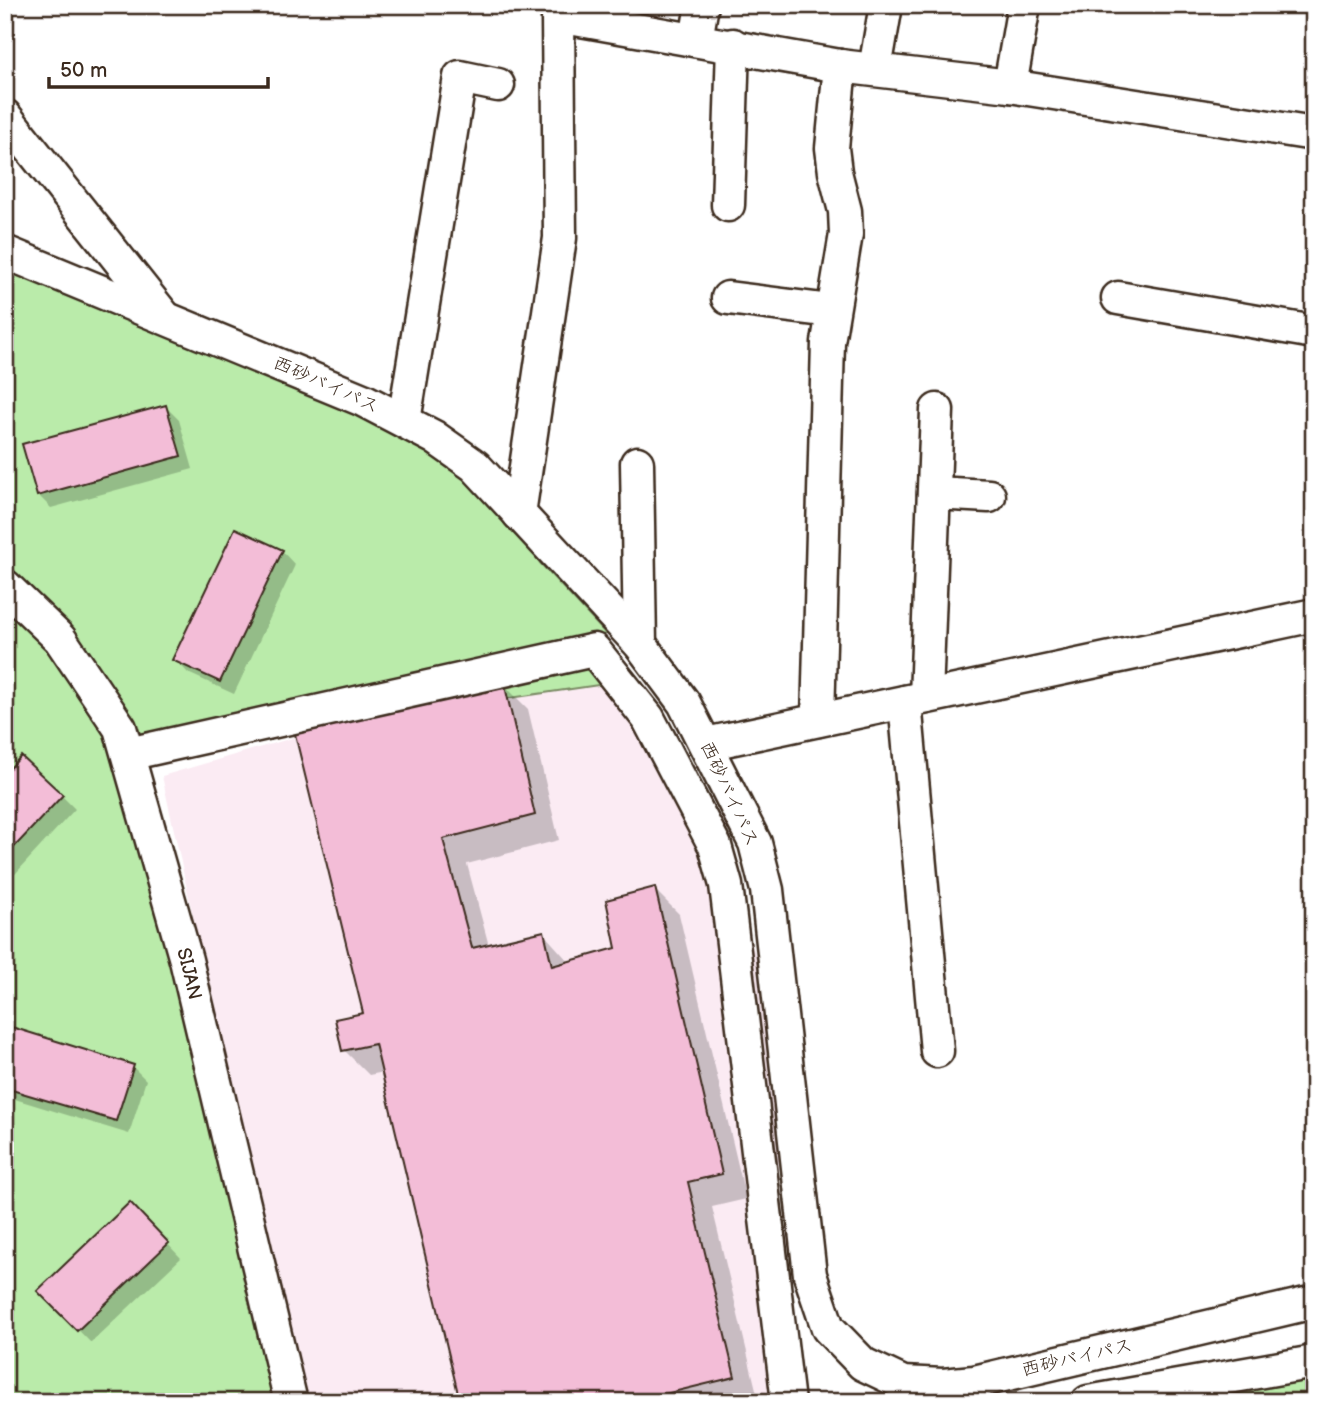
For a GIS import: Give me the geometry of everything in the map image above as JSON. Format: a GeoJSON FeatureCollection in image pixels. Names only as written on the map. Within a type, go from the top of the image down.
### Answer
{"type":"FeatureCollection","features":[{"type":"Feature","properties":{"kind":"street"},"geometry":{"type":"LineString","coordinates":[[696,40],[702,5]]}},
{"type":"Feature","properties":{"kind":"street"},"geometry":{"type":"LineString","coordinates":[[875,69],[886,5]]}},
{"type":"Feature","properties":{"kind":"street"},"geometry":{"type":"LineString","coordinates":[[1010,86],[1024,5]]}},
{"type":"Feature","properties":{"kind":"street"},"geometry":{"type":"LineString","coordinates":[[519,514],[560,238],[558,16],[840,66],[1010,86],[1314,134]]}},
{"type":"Feature","properties":{"kind":"street"},"geometry":{"type":"LineString","coordinates":[[727,205],[733,46]]}},
{"type":"Feature","properties":{"kind":"street"},"geometry":{"type":"LineString","coordinates":[[818,720],[831,311],[846,234],[845,211],[832,148],[840,66]]}},
{"type":"Feature","properties":{"kind":"street"},"geometry":{"type":"LineString","coordinates":[[404,421],[460,77],[498,85]]}},
{"type":"Feature","properties":{"kind":"street"},"geometry":{"type":"LineString","coordinates":[[5,116],[164,316]]}},
{"type":"Feature","properties":{"kind":"street","name":"西砂バイパス"},"geometry":{"type":"LineString","coordinates":[[5,252],[363,400],[404,421],[475,466],[640,644],[684,704],[755,843],[767,890],[810,1276],[828,1328],[863,1364],[903,1383],[974,1382],[1314,1302]]}},
{"type":"Feature","properties":{"kind":"street"},"geometry":{"type":"LineString","coordinates":[[727,298],[831,311]]}},
{"type":"Feature","properties":{"kind":"street"},"geometry":{"type":"LineString","coordinates":[[1118,298],[1314,332]]}},
{"type":"Feature","properties":{"kind":"street"},"geometry":{"type":"LineString","coordinates":[[937,410],[934,493],[916,699],[937,1051]]}},
{"type":"Feature","properties":{"kind":"street"},"geometry":{"type":"LineString","coordinates":[[637,463],[640,644]]}},
{"type":"Feature","properties":{"kind":"street"},"geometry":{"type":"LineString","coordinates":[[934,493],[989,496]]}},
{"type":"Feature","properties":{"kind":"street","name":"SIJAN"},"geometry":{"type":"LineString","coordinates":[[5,586],[60,639],[120,728],[186,960],[291,1402]]}},
{"type":"Feature","properties":{"kind":"street"},"geometry":{"type":"LineString","coordinates":[[706,744],[1314,615]]}},
{"type":"Feature","properties":{"kind":"street"},"geometry":{"type":"LineString","coordinates":[[128,754],[594,650],[648,718],[715,846],[726,885],[788,1402]]}},
{"type":"Feature","properties":{"kind":"street"},"geometry":{"type":"LineString","coordinates":[[1088,1402],[1314,1362]]}},
{"type":"Feature","properties":{"kind":"shaded area"},"geometry":{"type":"Polygon","coordinates":[[[594,650],[715,846],[783,1028],[775,1290],[807,1402],[300,1402],[162,776],[594,650]]]}},
{"type":"Feature","properties":{"kind":"green space"},"geometry":{"type":"Polygon","coordinates":[[[5,252],[475,466],[540,563],[606,634],[591,638],[619,682],[136,753],[295,1402],[5,1402],[5,252]]]}},
{"type":"Feature","properties":{"kind":"green space"},"geometry":{"type":"Polygon","coordinates":[[[1314,1363],[1314,1402],[1112,1402],[1314,1363]]]}},
{"type":"Feature","properties":{"kind":"building"},"geometry":{"type":"Polygon","coordinates":[[[166,405],[181,456],[37,496],[22,444],[166,405]]]}},
{"type":"Feature","properties":{"kind":"building"},"geometry":{"type":"Polygon","coordinates":[[[235,528],[283,550],[220,682],[172,660],[235,528]]]}},
{"type":"Feature","properties":{"kind":"building"},"geometry":{"type":"Polygon","coordinates":[[[504,682],[535,815],[443,839],[472,948],[544,931],[552,966],[616,948],[606,900],[655,887],[722,1174],[688,1182],[735,1377],[632,1402],[460,1402],[375,1044],[342,1051],[335,1019],[363,1013],[294,730],[504,682]]]}},
{"type":"Feature","properties":{"kind":"building"},"geometry":{"type":"Polygon","coordinates":[[[21,756],[63,795],[5,857],[5,774],[21,756]]]}},
{"type":"Feature","properties":{"kind":"building"},"geometry":{"type":"Polygon","coordinates":[[[5,1025],[134,1065],[116,1121],[5,1088],[5,1025]]]}},
{"type":"Feature","properties":{"kind":"building"},"geometry":{"type":"Polygon","coordinates":[[[130,1202],[169,1243],[77,1331],[37,1291],[130,1202]]]}}]}
